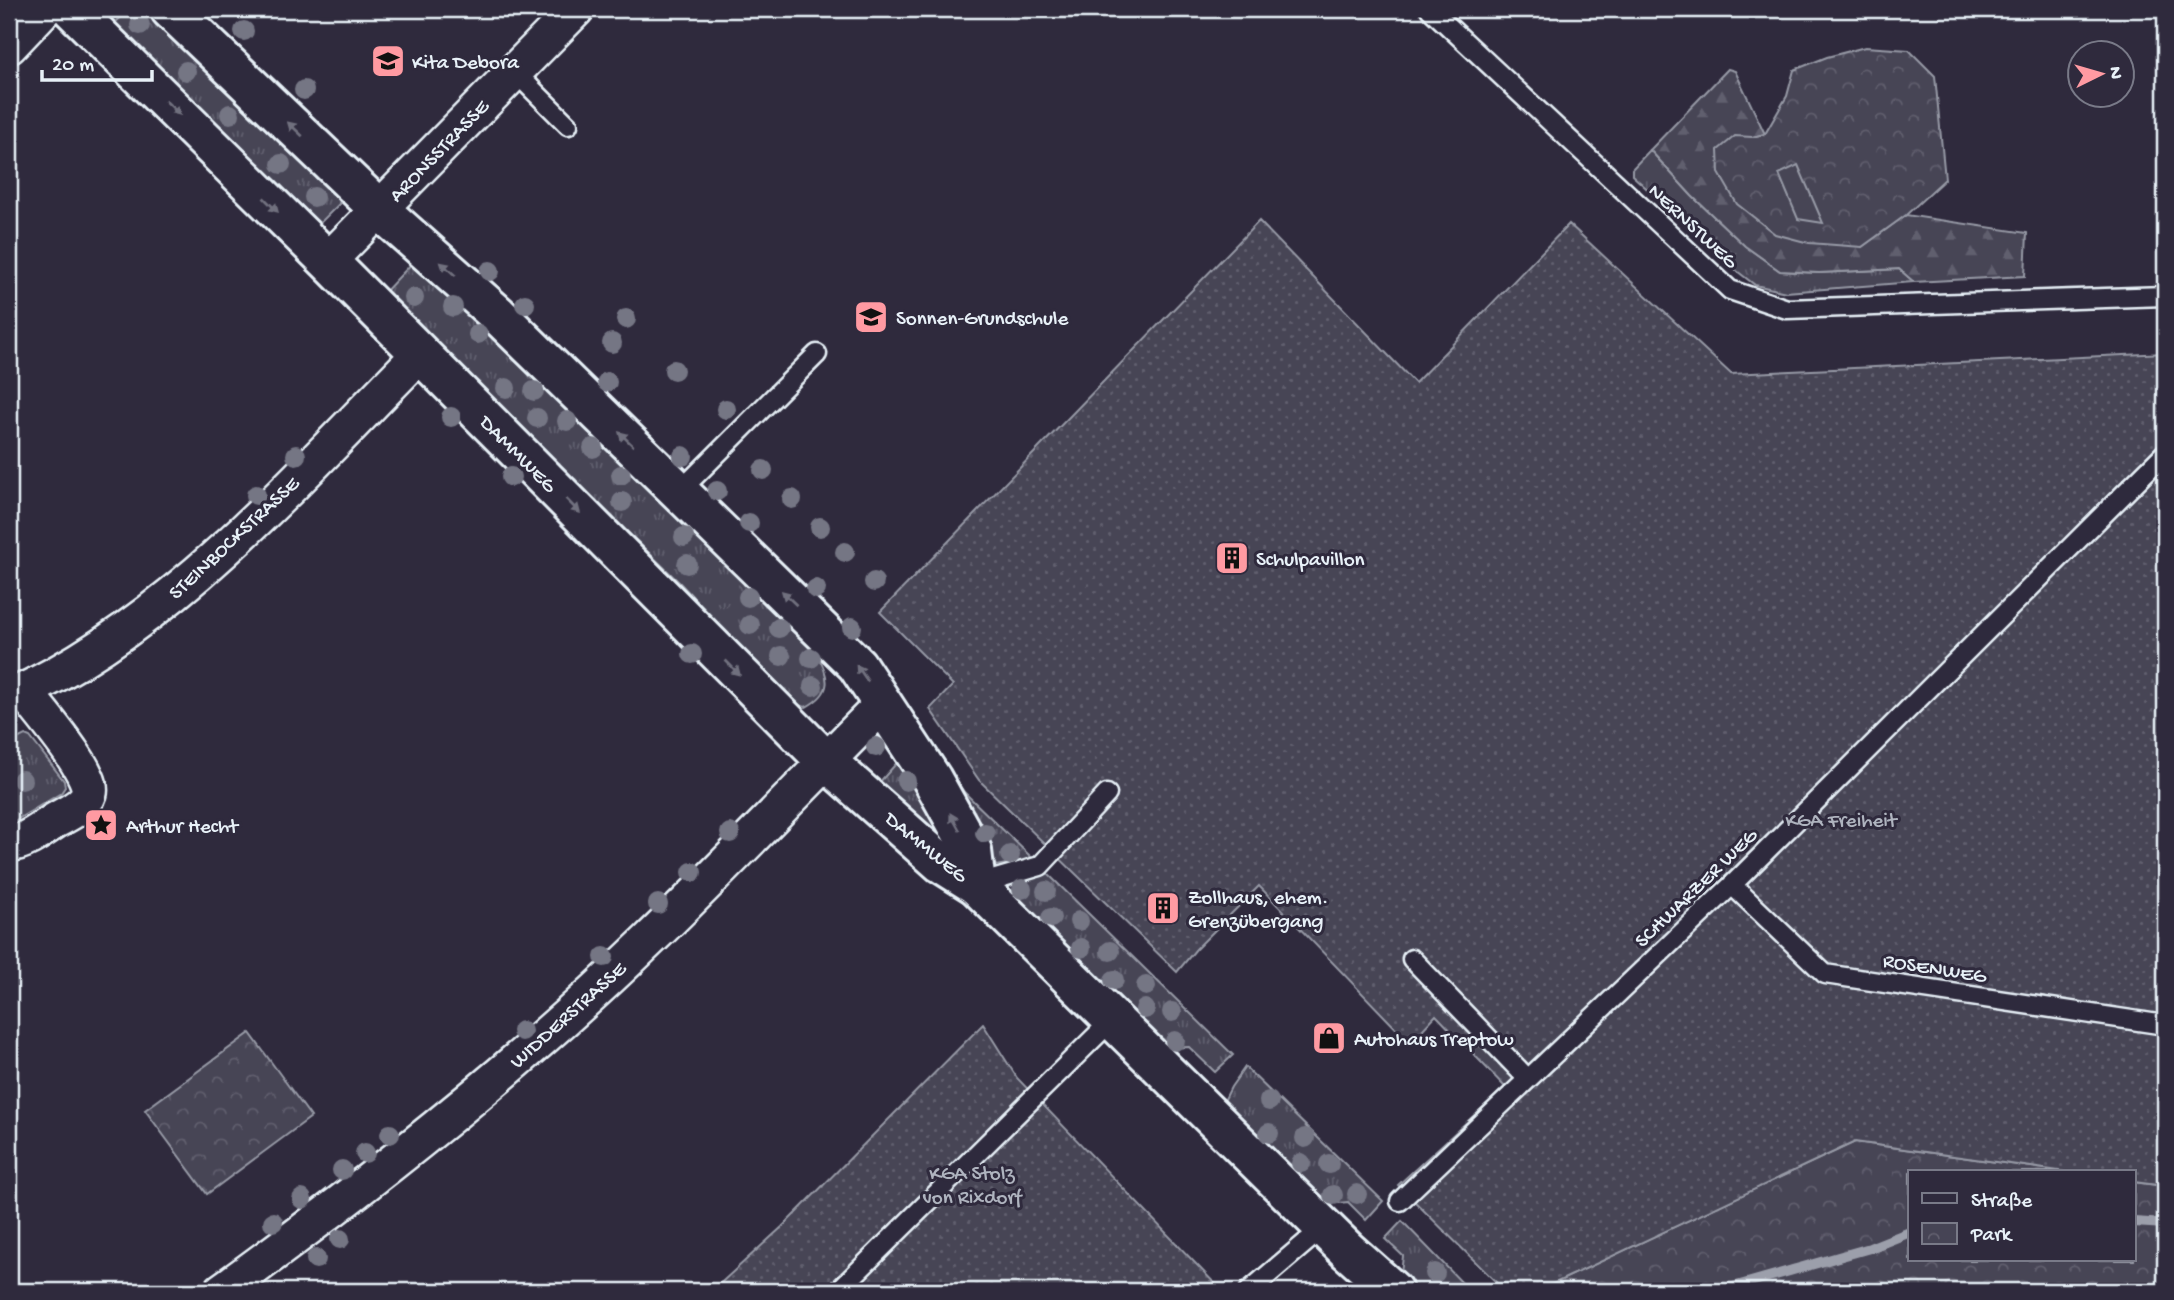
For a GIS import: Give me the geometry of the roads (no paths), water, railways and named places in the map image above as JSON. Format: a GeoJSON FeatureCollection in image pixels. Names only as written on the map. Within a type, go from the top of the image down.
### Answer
{"type":"FeatureCollection","features":[{"type":"Feature","properties":{"kind":"street"},"geometry":{"type":"LineString","coordinates":[[9,46],[44,9]]}},
{"type":"Feature","properties":{"kind":"street","name":"DAMMWEG"},"geometry":{"type":"LineString","coordinates":[[72,9],[328,261],[826,761],[941,863],[976,885],[1324,1227],[1393,1291]]}},
{"type":"Feature","properties":{"kind":"street","name":"DAMMWEG"},"geometry":{"type":"LineString","coordinates":[[170,9],[380,210],[498,315],[857,665],[932,779],[972,851],[976,885]]}},
{"type":"Feature","properties":{"kind":"street","name":"ARONSSTRASSE"},"geometry":{"type":"LineString","coordinates":[[328,261],[576,9]]}},
{"type":"Feature","properties":{"kind":"street","name":"STEINBOCKSTRASSE"},"geometry":{"type":"LineString","coordinates":[[9,844],[20,843],[79,806],[88,796],[90,784],[83,768],[16,694],[98,650],[190,579],[278,497],[420,354]]}},
{"type":"Feature","properties":{"kind":"street","name":"WIDDERSTRASSE"},"geometry":{"type":"LineString","coordinates":[[222,1291],[315,1224],[541,1040],[648,942],[883,704]]}},
{"type":"Feature","properties":{"kind":"lane","name":"NERNSTWEG"},"geometry":{"type":"LineString","coordinates":[[1430,9],[1730,290],[1787,309],[2165,296]]}},
{"type":"Feature","properties":{"kind":"lane"},"geometry":{"type":"LineString","coordinates":[[514,72],[568,125]]}},
{"type":"Feature","properties":{"kind":"lane"},"geometry":{"type":"LineString","coordinates":[[680,491],[817,354]]}},
{"type":"Feature","properties":{"kind":"lane","name":"SCHWARZER WEG"},"geometry":{"type":"LineString","coordinates":[[1400,1201],[1732,885],[2165,453]]}},
{"type":"Feature","properties":{"kind":"lane"},"geometry":{"type":"LineString","coordinates":[[976,885],[1040,866],[1107,794]]}},
{"type":"Feature","properties":{"kind":"lane","name":"ROSENWEG"},"geometry":{"type":"LineString","coordinates":[[1732,885],[1825,974],[2165,1025]]}},
{"type":"Feature","properties":{"kind":"lane"},"geometry":{"type":"LineString","coordinates":[[1412,959],[1527,1079]]}},
{"type":"Feature","properties":{"kind":"lane"},"geometry":{"type":"LineString","coordinates":[[838,1291],[1112,1020]]}},
{"type":"Feature","properties":{"kind":"lane"},"geometry":{"type":"LineString","coordinates":[[1249,1291],[1324,1227]]}},
{"type":"Feature","properties":{"kind":"waterway"},"geometry":{"type":"LineString","coordinates":[[2136,1222],[2165,1224]]}},
{"type":"Feature","properties":{"kind":"waterway"},"geometry":{"type":"LineString","coordinates":[[1719,1291],[1870,1248],[1908,1233]]}},
{"type":"Feature","properties":{"kind":"place","name":"Kita Debora"},"geometry":{"type":"Point","coordinates":[388,61]}},
{"type":"Feature","properties":{"kind":"place","name":"Sonnen-Grundschule"},"geometry":{"type":"Point","coordinates":[871,317]}},
{"type":"Feature","properties":{"kind":"place","name":"Schulpavillon"},"geometry":{"type":"Point","coordinates":[1232,558]}},
{"type":"Feature","properties":{"kind":"place","name":"Arthur Hecht"},"geometry":{"type":"Point","coordinates":[101,825]}},
{"type":"Feature","properties":{"kind":"place","name":"Zollhaus, ehem. Grenzübergang"},"geometry":{"type":"Point","coordinates":[1163,908]}},
{"type":"Feature","properties":{"kind":"place","name":"Autohaus Treptow"},"geometry":{"type":"Point","coordinates":[1329,1038]}},
{"type":"Feature","properties":{"kind":"park label","name":"KGA Freiheit"},"geometry":{"type":"Point","coordinates":[1841,819]}},
{"type":"Feature","properties":{"kind":"park label","name":"KGA Stolz von Rixdorf"},"geometry":{"type":"Point","coordinates":[972,1184]}}]}
